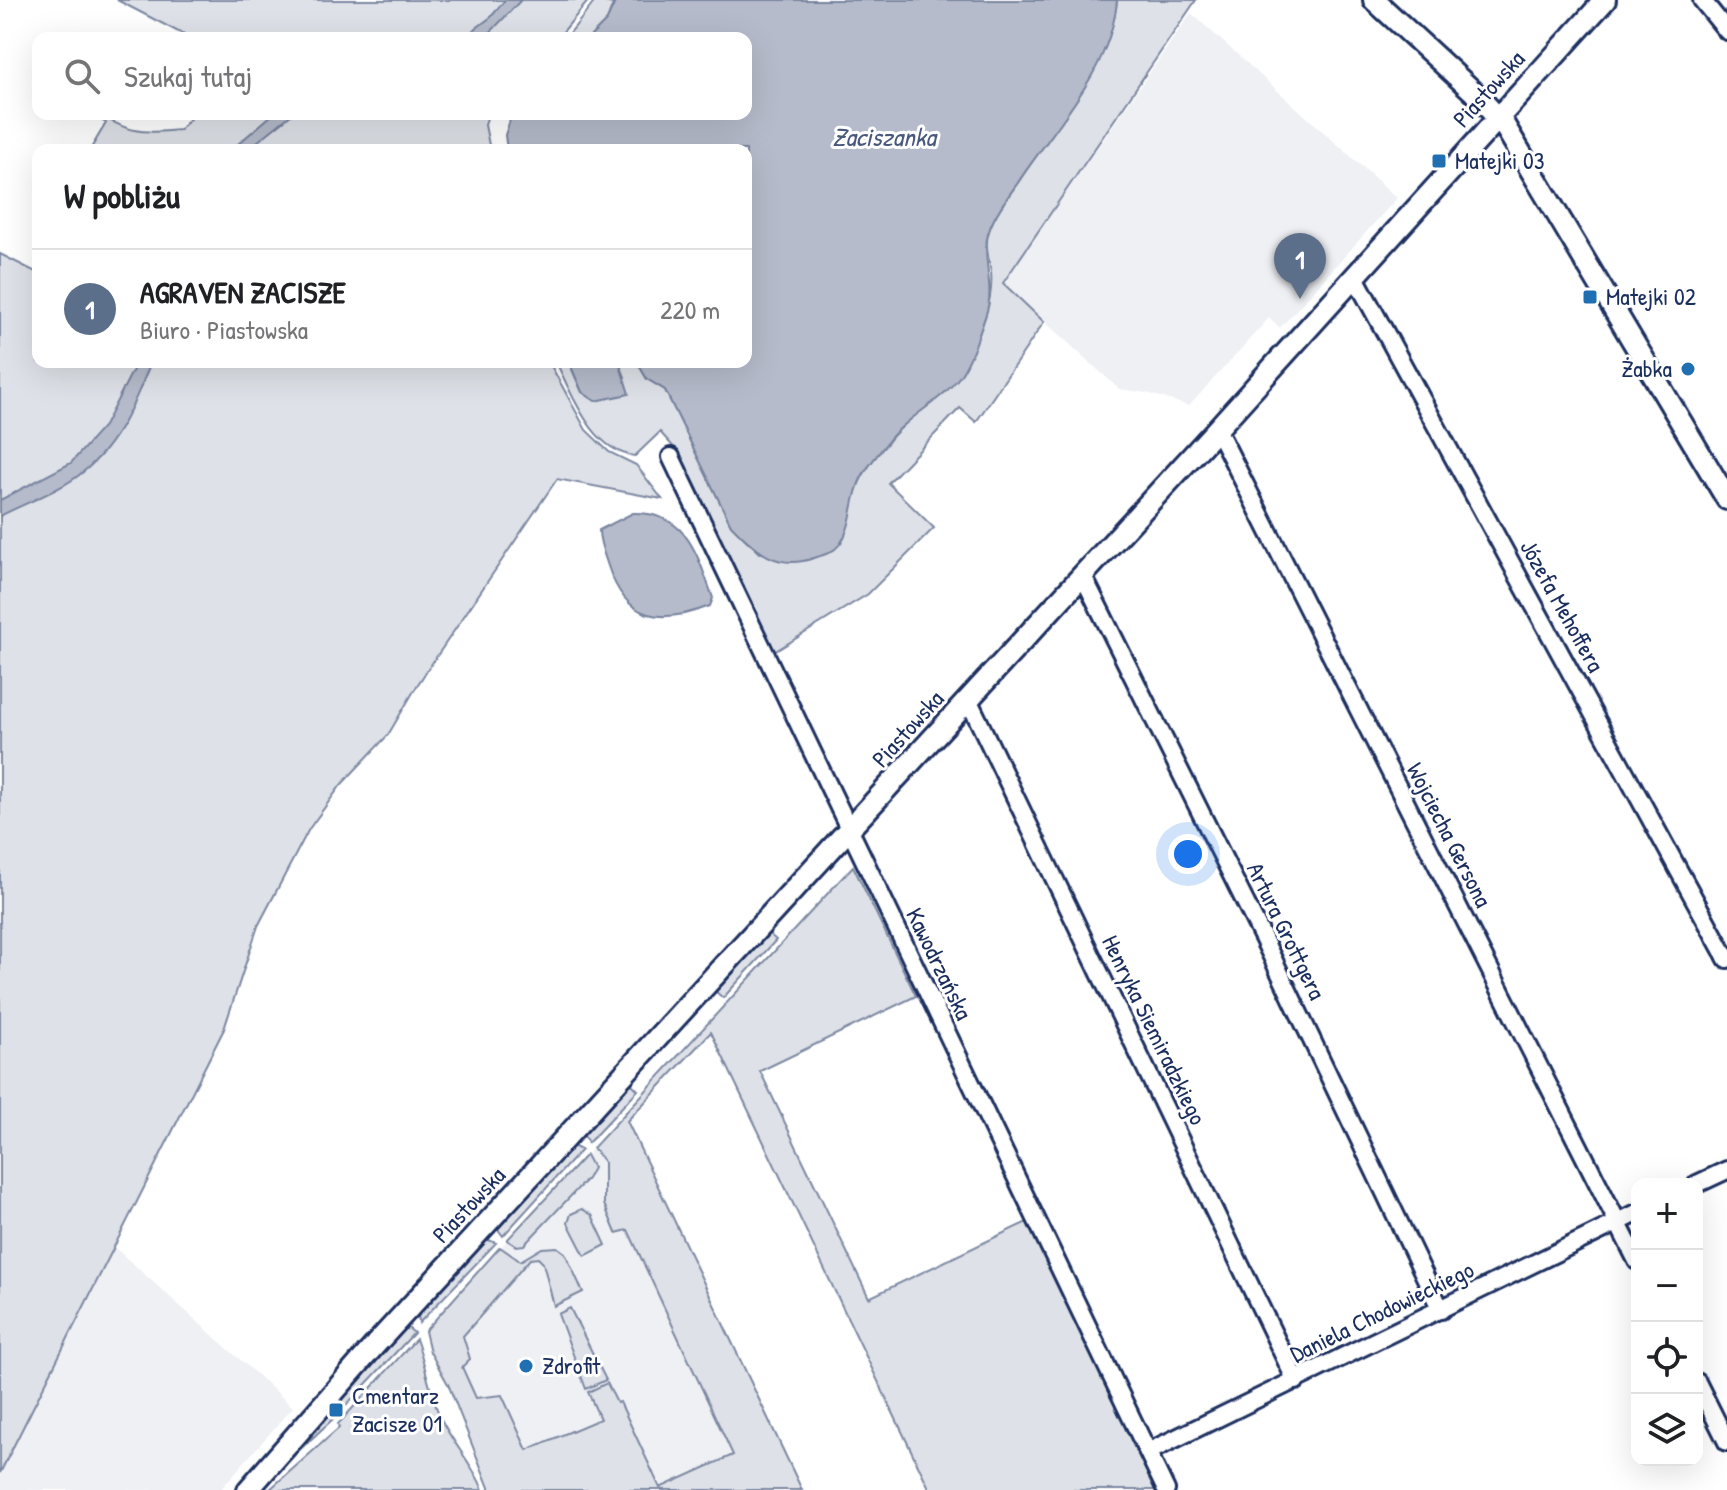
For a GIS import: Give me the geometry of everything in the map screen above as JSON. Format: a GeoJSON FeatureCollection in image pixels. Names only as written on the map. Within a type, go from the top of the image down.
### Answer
{"type":"FeatureCollection","features":[{"type":"Feature","properties":{"kind":"street"},"geometry":{"type":"LineString","coordinates":[[1374,0],[1498,118],[1727,499]]}},
{"type":"Feature","properties":{"kind":"street","name":"Piastowska"},"geometry":{"type":"LineString","coordinates":[[248,1490],[375,1345],[969,701],[1605,0]]}},
{"type":"Feature","properties":{"kind":"street"},"geometry":{"type":"LineString","coordinates":[[1702,0],[1727,31]]}},
{"type":"Feature","properties":{"kind":"street","name":"Józefa Mehoffera"},"geometry":{"type":"LineString","coordinates":[[1355,277],[1727,959]]}},
{"type":"Feature","properties":{"kind":"street","name":"Wojciecha Gersona"},"geometry":{"type":"LineString","coordinates":[[1217,429],[1632,1250]]}},
{"type":"Feature","properties":{"kind":"street","name":"Kawodrzańska"},"geometry":{"type":"LineString","coordinates":[[671,457],[1166,1490]]}},
{"type":"Feature","properties":{"kind":"street","name":"Artura Grottgera"},"geometry":{"type":"LineString","coordinates":[[1083,576],[1263,938],[1441,1310]]}},
{"type":"Feature","properties":{"kind":"street","name":"Henryka Siemiradzkiego"},"geometry":{"type":"LineString","coordinates":[[969,701],[1296,1381]]}},
{"type":"Feature","properties":{"kind":"street"},"geometry":{"type":"LineString","coordinates":[[1703,1181],[1727,1170]]}},
{"type":"Feature","properties":{"kind":"street","name":"Daniela Chodowieckiego"},"geometry":{"type":"LineString","coordinates":[[1148,1452],[1631,1216]]}},
{"type":"Feature","properties":{"kind":"street"},"geometry":{"type":"LineString","coordinates":[[1703,1394],[1727,1442]]}},
{"type":"Feature","properties":{"kind":"shaded area"},"geometry":{"type":"Polygon","coordinates":[[[117,0],[589,0],[563,32],[178,32],[117,0]]]}},
{"type":"Feature","properties":{"kind":"shaded area"},"geometry":{"type":"Polygon","coordinates":[[[596,0],[613,4],[607,20],[595,32],[571,32],[596,0]]]}},
{"type":"Feature","properties":{"kind":"shaded area"},"geometry":{"type":"Polygon","coordinates":[[[1117,0],[1196,0],[1003,283],[1044,322],[976,422],[960,408],[888,483],[934,528],[868,594],[769,655],[678,452],[660,432],[635,456],[607,444],[586,420],[559,368],[572,368],[582,392],[625,377],[621,368],[641,368],[647,379],[665,390],[731,525],[760,553],[840,543],[855,493],[868,468],[898,430],[952,383],[968,359],[990,294],[987,242],[991,225],[1092,73],[1112,25],[1117,0]]]}},
{"type":"Feature","properties":{"kind":"shaded area"},"geometry":{"type":"Polygon","coordinates":[[[1191,13],[1397,198],[1280,328],[1269,318],[1189,406],[1147,393],[1119,389],[1003,284],[1191,13]]]}},
{"type":"Feature","properties":{"kind":"shaded area"},"geometry":{"type":"Polygon","coordinates":[[[101,120],[109,120],[133,130],[154,132],[180,130],[189,120],[486,120],[489,144],[94,144],[106,123],[101,120]]]}},
{"type":"Feature","properties":{"kind":"shaded area"},"geometry":{"type":"Polygon","coordinates":[[[0,254],[32,270],[32,368],[552,368],[586,430],[609,452],[636,465],[662,499],[557,479],[418,684],[388,735],[341,785],[309,829],[258,926],[224,1029],[0,1473],[0,254]]]}},
{"type":"Feature","properties":{"kind":"shaded area"},"geometry":{"type":"Polygon","coordinates":[[[853,866],[916,996],[760,1071],[869,1298],[1029,1221],[1159,1490],[930,1490],[711,1032],[627,1121],[802,1490],[490,1490],[448,1384],[430,1352],[425,1331],[500,1247],[520,1261],[542,1248],[557,1247],[565,1253],[583,1292],[554,1306],[543,1263],[538,1258],[530,1259],[463,1336],[470,1359],[462,1367],[476,1398],[502,1395],[527,1450],[600,1419],[588,1392],[607,1383],[617,1403],[620,1402],[660,1488],[733,1455],[628,1230],[616,1233],[604,1204],[604,1162],[593,1148],[853,866]]]}},
{"type":"Feature","properties":{"kind":"shaded area"},"geometry":{"type":"Polygon","coordinates":[[[768,933],[776,940],[723,998],[715,991],[768,933]]]}},
{"type":"Feature","properties":{"kind":"shaded area"},"geometry":{"type":"Polygon","coordinates":[[[631,1083],[638,1090],[588,1143],[583,1134],[631,1083]]]}},
{"type":"Feature","properties":{"kind":"shaded area"},"geometry":{"type":"Polygon","coordinates":[[[624,1115],[779,1440],[671,1490],[498,1490],[432,1321],[624,1115]]]}},
{"type":"Feature","properties":{"kind":"shaded area"},"geometry":{"type":"Polygon","coordinates":[[[573,1146],[581,1150],[503,1236],[497,1228],[573,1146]]]}},
{"type":"Feature","properties":{"kind":"shaded area"},"geometry":{"type":"Polygon","coordinates":[[[586,1155],[593,1168],[587,1179],[524,1245],[516,1246],[507,1240],[586,1155]]]}},
{"type":"Feature","properties":{"kind":"shaded area"},"geometry":{"type":"Polygon","coordinates":[[[582,1209],[592,1215],[606,1245],[585,1256],[568,1223],[571,1214],[582,1209]]]}},
{"type":"Feature","properties":{"kind":"shaded area"},"geometry":{"type":"Polygon","coordinates":[[[486,1239],[496,1243],[419,1323],[418,1313],[486,1239]]]}},
{"type":"Feature","properties":{"kind":"shaded area"},"geometry":{"type":"Polygon","coordinates":[[[114,1247],[293,1407],[220,1490],[0,1490],[0,1473],[114,1247]]]}},
{"type":"Feature","properties":{"kind":"shaded area"},"geometry":{"type":"Polygon","coordinates":[[[570,1308],[606,1380],[586,1389],[558,1314],[570,1308]]]}},
{"type":"Feature","properties":{"kind":"shaded area"},"geometry":{"type":"Polygon","coordinates":[[[406,1326],[414,1333],[334,1418],[279,1469],[406,1326]]]}},
{"type":"Feature","properties":{"kind":"shaded area"},"geometry":{"type":"Polygon","coordinates":[[[416,1339],[441,1419],[483,1490],[269,1490],[339,1428],[338,1424],[416,1339]]]}},
{"type":"Feature","properties":{"kind":"water"},"geometry":{"type":"Polygon","coordinates":[[[505,0],[521,0],[491,32],[471,32],[491,17],[505,0]]]}},
{"type":"Feature","properties":{"kind":"water","name":"Zaciszanka"},"geometry":{"type":"Polygon","coordinates":[[[616,0],[1117,0],[1104,51],[1092,74],[991,225],[986,250],[989,303],[968,362],[944,394],[896,432],[871,463],[858,486],[844,537],[837,547],[825,555],[801,561],[778,560],[758,550],[731,525],[665,390],[647,379],[641,368],[752,368],[752,144],[506,144],[505,135],[510,120],[752,120],[752,32],[595,32],[607,20],[616,0]]]}},
{"type":"Feature","properties":{"kind":"water"},"geometry":{"type":"Polygon","coordinates":[[[266,120],[284,120],[254,144],[238,144],[266,120]]]}},
{"type":"Feature","properties":{"kind":"water"},"geometry":{"type":"Polygon","coordinates":[[[134,368],[149,368],[124,422],[95,461],[64,485],[0,516],[0,500],[71,463],[104,426],[134,368]]]}},
{"type":"Feature","properties":{"kind":"water"},"geometry":{"type":"Polygon","coordinates":[[[572,368],[621,368],[629,394],[595,401],[582,392],[572,368]]]}},
{"type":"Feature","properties":{"kind":"water"},"geometry":{"type":"Polygon","coordinates":[[[633,513],[666,520],[688,539],[713,598],[710,606],[676,616],[660,616],[635,608],[624,598],[608,566],[599,530],[633,513]]]}},
{"type":"Feature","properties":{"kind":"place","name":"Matejki 03"},"geometry":{"type":"Point","coordinates":[1439,161]}},
{"type":"Feature","properties":{"kind":"place","name":"Matejki 02"},"geometry":{"type":"Point","coordinates":[1590,297]}},
{"type":"Feature","properties":{"kind":"place","name":"AGRAVEN ZACISZE"},"geometry":{"type":"Point","coordinates":[1300,299]}},
{"type":"Feature","properties":{"kind":"place","name":"Żabka"},"geometry":{"type":"Point","coordinates":[1688,369]}},
{"type":"Feature","properties":{"kind":"place","name":"Zdrofit"},"geometry":{"type":"Point","coordinates":[526,1366]}},
{"type":"Feature","properties":{"kind":"place","name":"Cmentarz Zacisze 01"},"geometry":{"type":"Point","coordinates":[336,1410]}}]}
